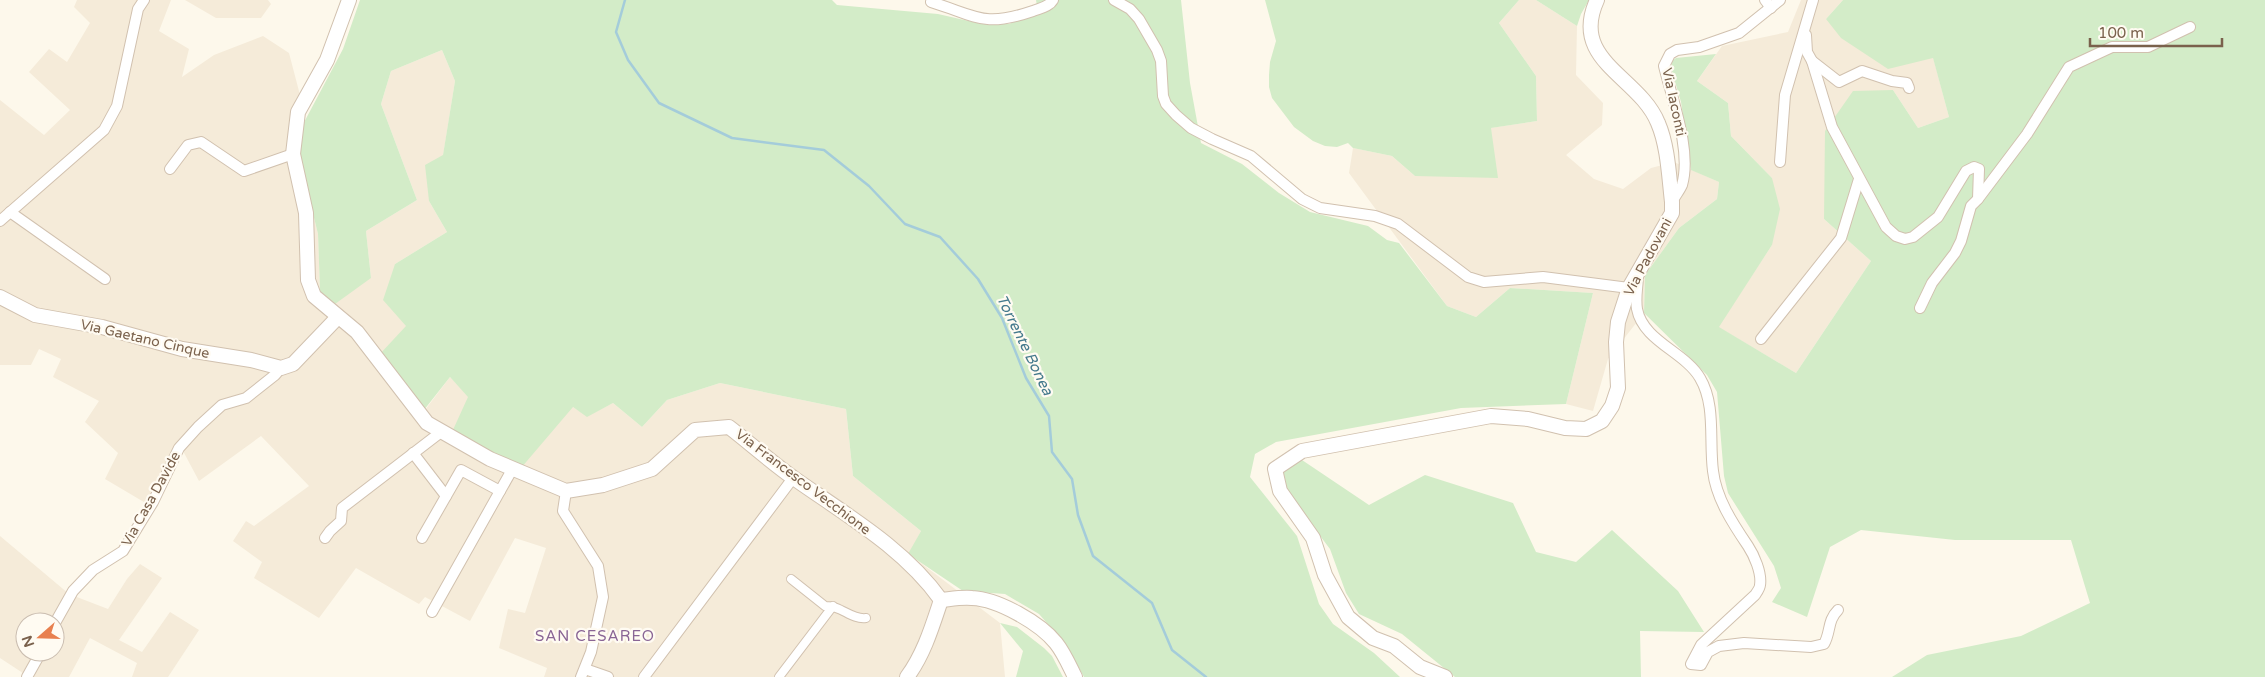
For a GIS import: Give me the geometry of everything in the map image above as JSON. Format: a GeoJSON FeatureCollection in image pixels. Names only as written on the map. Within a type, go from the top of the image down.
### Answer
{"type":"FeatureCollection","features":[{"type":"Feature","properties":{"kind":"street"},"geometry":{"type":"LineString","coordinates":[[0,221],[104,130],[117,106],[138,9],[144,0]]}},
{"type":"Feature","properties":{"kind":"street"},"geometry":{"type":"LineString","coordinates":[[349,0],[327,60],[298,112],[293,154],[306,213],[308,280],[314,296],[357,332],[426,423],[490,459],[566,491],[563,511],[598,566],[603,598],[583,673],[608,677]]}},
{"type":"Feature","properties":{"kind":"street"},"geometry":{"type":"LineString","coordinates":[[931,2],[974,18],[994,21],[1015,17],[1046,6],[1053,0]]}},
{"type":"Feature","properties":{"kind":"street"},"geometry":{"type":"LineString","coordinates":[[1114,0],[1130,9],[1157,50],[1161,61],[1163,96],[1166,104],[1176,116],[1191,128],[1251,156],[1302,199],[1320,208],[1375,216],[1398,224],[1468,277],[1484,282],[1543,277],[1629,288]]}},
{"type":"Feature","properties":{"kind":"street","name":"Via Padovani"},"geometry":{"type":"LineString","coordinates":[[1446,677],[1420,668],[1394,646],[1373,638],[1348,617],[1325,575],[1313,538],[1280,491],[1275,469],[1302,451],[1490,416],[1528,419],[1565,428],[1578,429],[1586,429],[1602,421],[1612,406],[1618,388],[1616,342],[1618,322],[1629,288],[1672,213],[1672,202],[1659,124],[1644,99],[1605,63],[1590,38],[1592,12],[1597,0]]}},
{"type":"Feature","properties":{"kind":"street","name":"Via Iaconti"},"geometry":{"type":"LineString","coordinates":[[1672,202],[1682,184],[1684,162],[1682,139],[1664,66],[1666,59],[1677,50],[1699,47],[1739,33],[1768,4],[1780,0]]}},
{"type":"Feature","properties":{"kind":"street"},"geometry":{"type":"LineString","coordinates":[[1780,162],[1785,95],[1813,0]]}},
{"type":"Feature","properties":{"kind":"street"},"geometry":{"type":"LineString","coordinates":[[1805,25],[1806,52],[1812,60],[1839,82],[1862,71],[1892,82],[1907,84],[1909,88]]}},
{"type":"Feature","properties":{"kind":"street"},"geometry":{"type":"LineString","coordinates":[[1920,308],[1932,283],[1958,247],[1971,206],[2026,134],[2069,66],[2112,47],[2148,48],[2190,28]]}},
{"type":"Feature","properties":{"kind":"street"},"geometry":{"type":"LineString","coordinates":[[1812,60],[1832,127],[1886,227],[1896,236],[1905,239],[1913,237],[1938,217],[1949,201],[1959,180],[1966,171],[1974,167],[1979,169],[1978,199]]}},
{"type":"Feature","properties":{"kind":"street"},"geometry":{"type":"LineString","coordinates":[[170,169],[188,145],[201,142],[244,171],[293,154]]}},
{"type":"Feature","properties":{"kind":"street"},"geometry":{"type":"LineString","coordinates":[[1761,339],[1841,238],[1859,179]]}},
{"type":"Feature","properties":{"kind":"street"},"geometry":{"type":"LineString","coordinates":[[10,212],[105,279]]}},
{"type":"Feature","properties":{"kind":"street"},"geometry":{"type":"LineString","coordinates":[[1638,273],[1637,311],[1643,323],[1700,378],[1710,407],[1715,482],[1721,500],[1752,552],[1758,569],[1760,585],[1755,595],[1701,645],[1691,664],[1701,665],[1708,652],[1719,646],[1744,643],[1811,647],[1824,644],[1829,636],[1828,623],[1838,610]]}},
{"type":"Feature","properties":{"kind":"street","name":"Via Gaetano Cinque"},"geometry":{"type":"LineString","coordinates":[[0,297],[35,315],[102,327],[182,350],[251,360],[281,368]]}},
{"type":"Feature","properties":{"kind":"street"},"geometry":{"type":"LineString","coordinates":[[281,368],[293,364],[338,317]]}},
{"type":"Feature","properties":{"kind":"street","name":"Via Casa Davide"},"geometry":{"type":"LineString","coordinates":[[61,612],[73,591],[93,570],[123,551],[153,502],[179,448],[222,405],[246,398],[281,368]]}},
{"type":"Feature","properties":{"kind":"street","name":"Via Francesco Vecchione"},"geometry":{"type":"LineString","coordinates":[[566,491],[603,485],[652,469],[695,430],[729,427],[793,478],[867,529],[927,581],[941,600]]}},
{"type":"Feature","properties":{"kind":"street"},"geometry":{"type":"LineString","coordinates":[[325,538],[342,521],[342,508],[441,432]]}},
{"type":"Feature","properties":{"kind":"street"},"geometry":{"type":"LineString","coordinates":[[413,453],[446,496]]}},
{"type":"Feature","properties":{"kind":"street"},"geometry":{"type":"LineString","coordinates":[[432,612],[513,468]]}},
{"type":"Feature","properties":{"kind":"street"},"geometry":{"type":"LineString","coordinates":[[422,538],[461,470],[500,491]]}},
{"type":"Feature","properties":{"kind":"street"},"geometry":{"type":"LineString","coordinates":[[644,677],[793,478]]}},
{"type":"Feature","properties":{"kind":"street"},"geometry":{"type":"LineString","coordinates":[[791,579],[825,606],[833,606],[858,619],[866,618]]}},
{"type":"Feature","properties":{"kind":"street"},"geometry":{"type":"LineString","coordinates":[[906,677],[920,656],[941,600],[972,598],[992,602],[1016,613],[1048,635],[1056,643],[1075,677]]}},
{"type":"Feature","properties":{"kind":"street"},"geometry":{"type":"LineString","coordinates":[[780,677],[833,606]]}},
{"type":"Feature","properties":{"kind":"street"},"geometry":{"type":"LineString","coordinates":[[27,677],[35,662]]}},
{"type":"Feature","properties":{"kind":"shaded area"},"geometry":{"type":"Polygon","coordinates":[[[77,0],[171,0],[159,31],[189,49],[182,77],[214,55],[263,36],[289,53],[300,95],[299,157],[318,234],[320,291],[371,278],[366,231],[417,200],[381,104],[391,71],[442,50],[455,81],[443,156],[429,201],[447,232],[395,264],[406,326],[425,410],[450,377],[469,397],[573,407],[587,416],[613,403],[642,427],[667,400],[720,383],[846,409],[853,476],[921,531],[909,554],[1000,623],[1005,677],[544,677],[547,668],[499,648],[508,609],[525,613],[546,548],[515,538],[470,621],[425,597],[419,604],[356,568],[319,618],[254,578],[262,562],[233,541],[246,521],[254,526],[309,486],[261,436],[199,481],[183,451],[154,508],[105,479],[118,453],[85,422],[99,401],[53,377],[61,359],[39,349],[31,365],[0,365],[0,100],[44,135],[70,110],[29,72],[49,49],[67,62],[90,23],[74,7],[77,0]]]}},
{"type":"Feature","properties":{"kind":"shaded area"},"geometry":{"type":"Polygon","coordinates":[[[185,0],[268,0],[271,4],[261,18],[216,18],[185,0]]]}},
{"type":"Feature","properties":{"kind":"shaded area"},"geometry":{"type":"Polygon","coordinates":[[[1519,0],[1536,0],[1577,26],[1576,75],[1603,103],[1602,125],[1566,155],[1594,179],[1623,189],[1651,168],[1674,162],[1719,182],[1717,199],[1679,228],[1645,275],[1644,313],[1608,359],[1593,411],[1566,404],[1593,293],[1510,288],[1476,317],[1447,306],[1349,173],[1353,148],[1392,156],[1415,176],[1490,128],[1537,121],[1536,76],[1499,23],[1519,0]]]}},
{"type":"Feature","properties":{"kind":"shaded area"},"geometry":{"type":"Polygon","coordinates":[[[1801,0],[1843,0],[1826,19],[1933,57],[1949,117],[1918,128],[1893,90],[1824,219],[1871,261],[1796,373],[1718,327],[1772,245],[1772,178],[1731,136],[1728,103],[1697,81],[1722,46],[1788,32],[1801,0]]]}},
{"type":"Feature","properties":{"kind":"shaded area"},"geometry":{"type":"Polygon","coordinates":[[[0,536],[69,594],[108,609],[127,579],[140,564],[162,578],[119,640],[142,652],[170,612],[199,630],[168,677],[132,677],[137,663],[90,638],[69,677],[29,677],[0,658],[0,536]]]}},
{"type":"Feature","properties":{"kind":"green space"},"geometry":{"type":"Polygon","coordinates":[[[360,0],[832,0],[837,5],[938,14],[982,24],[1009,24],[1038,12],[1036,0],[1181,0],[1190,83],[1201,143],[1242,164],[1279,193],[1310,212],[1368,226],[1387,240],[1399,243],[1447,306],[1476,317],[1510,288],[1593,293],[1566,404],[1461,408],[1276,442],[1255,454],[1250,477],[1297,536],[1319,604],[1333,624],[1374,653],[1400,677],[1084,677],[1067,646],[1039,614],[1005,594],[963,591],[908,554],[921,531],[853,476],[846,409],[720,383],[667,400],[642,427],[613,403],[587,417],[573,407],[521,468],[452,432],[468,397],[450,377],[424,410],[379,355],[406,326],[383,300],[395,264],[447,232],[429,201],[425,165],[443,155],[455,81],[442,50],[391,71],[381,104],[417,200],[366,231],[371,278],[335,304],[320,291],[318,234],[299,157],[301,128],[343,49],[360,0]]]}},
{"type":"Feature","properties":{"kind":"green space"},"geometry":{"type":"Polygon","coordinates":[[[1265,0],[1519,0],[1499,23],[1536,76],[1537,121],[1491,128],[1498,178],[1415,176],[1392,156],[1353,148],[1348,143],[1337,147],[1325,146],[1313,141],[1294,127],[1272,98],[1269,87],[1269,75],[1270,62],[1276,41],[1265,0]]]}},
{"type":"Feature","properties":{"kind":"green space"},"geometry":{"type":"Polygon","coordinates":[[[1536,0],[1589,0],[1577,26],[1536,0]]]}},
{"type":"Feature","properties":{"kind":"green space"},"geometry":{"type":"Polygon","coordinates":[[[1843,0],[2265,0],[2265,677],[1892,677],[1927,655],[2021,636],[2090,603],[2071,540],[1955,540],[1861,530],[1830,547],[1807,617],[1772,602],[1781,588],[1774,566],[1728,493],[1724,476],[1717,392],[1707,375],[1644,313],[1645,275],[1679,228],[1717,199],[1719,182],[1691,170],[1681,102],[1671,68],[1672,61],[1676,58],[1716,54],[1697,81],[1728,103],[1731,136],[1772,178],[1780,209],[1772,245],[1719,327],[1796,373],[1871,261],[1824,219],[1825,131],[1853,91],[1893,90],[1918,128],[1949,117],[1933,58],[1888,69],[1841,38],[1826,19],[1843,0]]]}},
{"type":"Feature","properties":{"kind":"green space"},"geometry":{"type":"Polygon","coordinates":[[[1302,460],[1369,505],[1425,475],[1513,503],[1536,552],[1576,562],[1612,530],[1678,591],[1704,632],[1640,631],[1641,677],[1455,677],[1402,634],[1359,614],[1346,593],[1330,549],[1287,492],[1281,470],[1291,463],[1302,460]]]}},
{"type":"Feature","properties":{"kind":"green space"},"geometry":{"type":"Polygon","coordinates":[[[1000,623],[1017,627],[1044,648],[1052,656],[1063,677],[1016,677],[1023,651],[1000,623]]]}},
{"type":"Feature","properties":{"kind":"waterway","name":"Torrente Bonea"},"geometry":{"type":"LineString","coordinates":[[625,0],[616,32],[628,60],[659,103],[732,138],[824,150],[869,186],[905,224],[940,237],[978,279],[1002,318],[1026,378],[1049,416],[1052,452],[1072,479],[1078,515],[1093,556],[1152,603],[1172,650],[1206,677]]}},
{"type":"Feature","properties":{"kind":"district","name":"SAN CESAREO"},"geometry":{"type":"Point","coordinates":[595,636]}}]}
